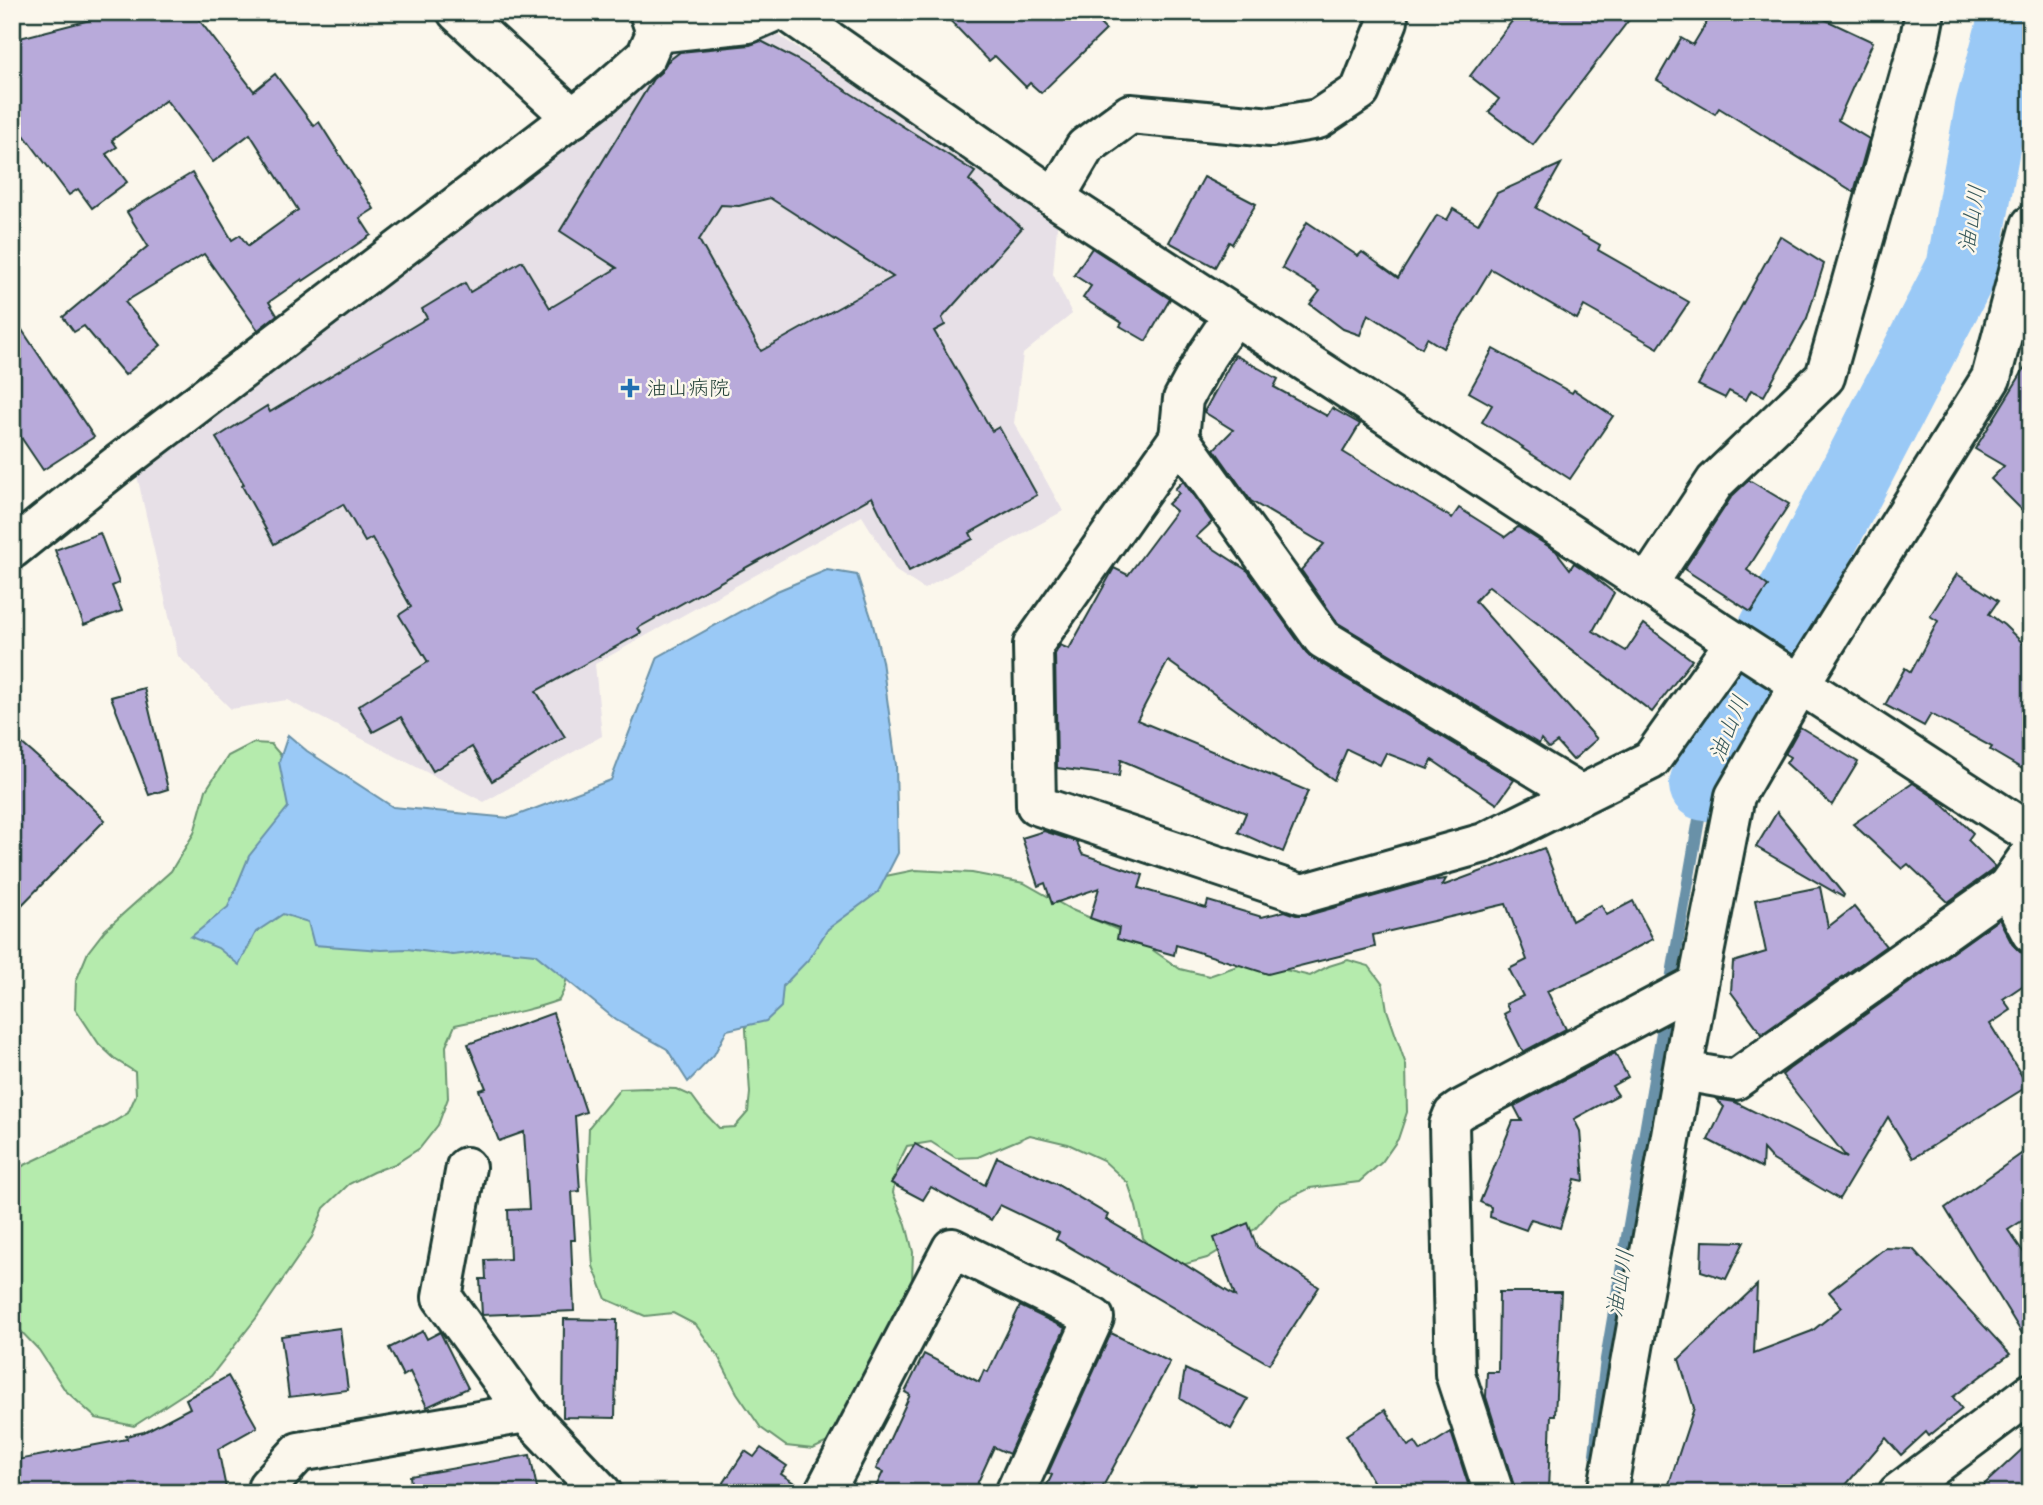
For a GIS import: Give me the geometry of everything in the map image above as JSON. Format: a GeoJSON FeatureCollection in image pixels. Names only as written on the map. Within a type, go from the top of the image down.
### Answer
{"type":"FeatureCollection","features":[{"type":"Feature","properties":{"kind":"street"},"geometry":{"type":"LineString","coordinates":[[457,12],[573,118]]}},
{"type":"Feature","properties":{"kind":"street"},"geometry":{"type":"LineString","coordinates":[[12,549],[117,465],[573,118],[646,56],[652,23],[748,23],[773,12]]}},
{"type":"Feature","properties":{"kind":"street"},"geometry":{"type":"LineString","coordinates":[[788,12],[1055,198],[2031,834]]}},
{"type":"Feature","properties":{"kind":"street"},"geometry":{"type":"LineString","coordinates":[[1055,198],[1086,147],[1130,114],[1271,127],[1318,119],[1360,91],[1388,20],[1386,12]]}},
{"type":"Feature","properties":{"kind":"street"},"geometry":{"type":"LineString","coordinates":[[1647,585],[1715,482],[1825,377],[1919,43],[1925,12]]}},
{"type":"Feature","properties":{"kind":"street"},"geometry":{"type":"LineString","coordinates":[[1607,1493],[1698,984],[1735,796],[1800,684],[1991,378],[2029,242]]}},
{"type":"Feature","properties":{"kind":"street"},"geometry":{"type":"LineString","coordinates":[[1234,314],[1183,399],[1178,438],[1033,645],[1036,805],[1302,894],[1484,844],[1651,760],[1735,642]]}},
{"type":"Feature","properties":{"kind":"street"},"geometry":{"type":"LineString","coordinates":[[1178,438],[1323,639],[1581,795]]}},
{"type":"Feature","properties":{"kind":"street"},"geometry":{"type":"LineString","coordinates":[[1683,1071],[1735,1080],[2007,887],[2031,853]]}},
{"type":"Feature","properties":{"kind":"street"},"geometry":{"type":"LineString","coordinates":[[2007,887],[2031,933]]}},
{"type":"Feature","properties":{"kind":"street"},"geometry":{"type":"LineString","coordinates":[[1494,1493],[1455,1374],[1449,1125],[1453,1115],[1698,984]]}},
{"type":"Feature","properties":{"kind":"street"},"geometry":{"type":"LineString","coordinates":[[466,1167],[442,1297],[526,1413],[602,1493]]}},
{"type":"Feature","properties":{"kind":"street"},"geometry":{"type":"LineString","coordinates":[[824,1493],[952,1248],[1094,1318],[1015,1493]]}},
{"type":"Feature","properties":{"kind":"street"},"geometry":{"type":"LineString","coordinates":[[1898,1493],[2031,1393]]}},
{"type":"Feature","properties":{"kind":"street"},"geometry":{"type":"LineString","coordinates":[[269,1493],[268,1486],[299,1452],[526,1413]]}},
{"type":"Feature","properties":{"kind":"shaded area","name":"油山病院"},"geometry":{"type":"Polygon","coordinates":[[[712,30],[778,35],[1058,216],[1053,274],[1072,314],[1023,354],[1014,423],[1063,511],[924,589],[896,571],[862,516],[595,664],[602,736],[484,802],[287,700],[231,709],[178,656],[136,471],[690,38],[712,30]]]}},
{"type":"Feature","properties":{"kind":"green space"},"geometry":{"type":"Polygon","coordinates":[[[253,743],[271,744],[307,786],[292,899],[467,931],[571,959],[559,1000],[520,1012],[455,1025],[446,1046],[448,1098],[438,1125],[420,1148],[395,1164],[349,1184],[324,1208],[312,1237],[257,1317],[211,1376],[134,1426],[96,1418],[65,1390],[39,1350],[16,1326],[12,1326],[12,1171],[107,1126],[128,1113],[136,1095],[135,1072],[116,1060],[99,1044],[75,1008],[76,981],[88,952],[105,930],[171,871],[194,833],[206,790],[228,756],[253,743]]]}},
{"type":"Feature","properties":{"kind":"green space"},"geometry":{"type":"Polygon","coordinates":[[[915,870],[972,873],[1024,883],[1072,910],[1147,946],[1180,969],[1209,976],[1243,964],[1310,976],[1348,960],[1369,966],[1383,985],[1387,1010],[1406,1065],[1407,1112],[1398,1139],[1382,1162],[1359,1182],[1310,1188],[1277,1204],[1255,1229],[1207,1258],[1182,1265],[1155,1251],[1143,1238],[1128,1183],[1103,1160],[1068,1144],[1030,1135],[978,1157],[956,1158],[931,1142],[907,1146],[897,1166],[893,1193],[906,1224],[913,1252],[912,1282],[838,1437],[813,1449],[786,1446],[761,1428],[696,1325],[673,1313],[645,1316],[606,1299],[593,1266],[587,1178],[589,1127],[620,1089],[646,1088],[676,1089],[692,1096],[719,1128],[735,1127],[748,1112],[750,1093],[745,1014],[871,879],[915,870]]]}},
{"type":"Feature","properties":{"kind":"water"},"geometry":{"type":"Polygon","coordinates":[[[827,570],[857,575],[871,617],[882,661],[896,765],[898,853],[878,892],[828,929],[808,960],[783,986],[781,1007],[766,1021],[727,1030],[714,1055],[688,1082],[667,1049],[616,1020],[535,954],[496,950],[453,955],[407,949],[381,950],[314,945],[308,922],[283,914],[256,932],[239,965],[218,948],[191,937],[228,907],[249,856],[288,807],[279,762],[288,735],[307,751],[393,807],[510,818],[611,780],[658,657],[777,591],[827,570]]]}},
{"type":"Feature","properties":{"kind":"building"},"geometry":{"type":"Polygon","coordinates":[[[121,12],[193,12],[254,91],[275,74],[314,126],[319,122],[374,209],[360,218],[371,235],[269,302],[277,315],[258,330],[204,254],[125,302],[161,345],[125,375],[84,326],[74,332],[63,317],[148,246],[127,212],[192,173],[232,240],[240,235],[248,246],[298,210],[250,134],[213,162],[166,100],[112,140],[117,147],[106,154],[127,182],[92,208],[78,189],[69,195],[12,119],[12,40],[121,12]]]}},
{"type":"Feature","properties":{"kind":"building"},"geometry":{"type":"Polygon","coordinates":[[[942,12],[1088,12],[1106,30],[1041,93],[1030,83],[1026,87],[995,56],[989,61],[942,12]]]}},
{"type":"Feature","properties":{"kind":"building"},"geometry":{"type":"Polygon","coordinates":[[[1519,12],[1635,12],[1533,145],[1489,112],[1499,99],[1470,76],[1519,12]]]}},
{"type":"Feature","properties":{"kind":"building"},"geometry":{"type":"Polygon","coordinates":[[[1713,12],[1809,12],[1873,42],[1838,120],[1869,139],[1854,192],[1719,108],[1715,114],[1657,80],[1681,38],[1693,45],[1713,12]]]}},
{"type":"Feature","properties":{"kind":"building","name":"油山病院"},"geometry":{"type":"Polygon","coordinates":[[[761,41],[798,60],[975,172],[969,180],[1022,228],[942,318],[945,325],[934,331],[992,431],[999,427],[1037,495],[970,533],[973,539],[909,571],[872,497],[638,628],[641,633],[536,691],[565,737],[492,781],[472,747],[433,771],[401,717],[373,732],[358,706],[428,662],[399,615],[411,607],[372,538],[365,542],[343,504],[274,544],[242,486],[244,484],[216,438],[267,406],[270,412],[427,318],[422,309],[465,283],[470,292],[522,261],[550,308],[617,268],[560,231],[653,79],[667,62],[680,52],[750,45],[761,41]],[[770,198],[739,206],[721,205],[699,240],[761,351],[893,277],[770,198]]]}},
{"type":"Feature","properties":{"kind":"building"},"geometry":{"type":"Polygon","coordinates":[[[1561,164],[1536,208],[1600,245],[1598,250],[1689,302],[1658,348],[1584,306],[1577,319],[1491,269],[1443,348],[1427,338],[1422,348],[1368,314],[1360,335],[1343,329],[1310,304],[1320,291],[1282,268],[1307,222],[1358,256],[1362,252],[1398,278],[1437,215],[1447,220],[1453,209],[1478,224],[1497,193],[1561,164]]]}},
{"type":"Feature","properties":{"kind":"building"},"geometry":{"type":"Polygon","coordinates":[[[1204,177],[1256,204],[1215,267],[1169,242],[1204,177]]]}},
{"type":"Feature","properties":{"kind":"building"},"geometry":{"type":"Polygon","coordinates":[[[1780,236],[1824,264],[1807,318],[1764,396],[1751,390],[1746,400],[1729,391],[1725,398],[1698,385],[1780,236]]]}},
{"type":"Feature","properties":{"kind":"building"},"geometry":{"type":"Polygon","coordinates":[[[1092,248],[1170,299],[1146,341],[1120,326],[1122,323],[1083,298],[1091,286],[1074,275],[1092,248]]]}},
{"type":"Feature","properties":{"kind":"building"},"geometry":{"type":"Polygon","coordinates":[[[12,315],[94,437],[43,470],[12,424],[12,315]]]}},
{"type":"Feature","properties":{"kind":"building"},"geometry":{"type":"Polygon","coordinates":[[[1493,349],[1572,393],[1574,390],[1613,416],[1570,479],[1482,422],[1492,405],[1469,392],[1493,349]]]}},
{"type":"Feature","properties":{"kind":"building"},"geometry":{"type":"Polygon","coordinates":[[[1235,355],[1278,379],[1274,387],[1327,416],[1332,408],[1360,424],[1343,452],[1452,518],[1459,508],[1505,537],[1518,527],[1556,551],[1570,569],[1574,563],[1589,573],[1614,593],[1593,631],[1626,651],[1644,624],[1692,660],[1652,712],[1489,586],[1475,601],[1597,739],[1573,760],[1557,742],[1549,748],[1541,739],[1539,744],[1338,623],[1301,570],[1324,544],[1251,501],[1214,449],[1233,430],[1204,412],[1235,355]]]}},
{"type":"Feature","properties":{"kind":"building"},"geometry":{"type":"Polygon","coordinates":[[[2031,358],[2031,519],[1991,479],[2004,466],[1975,449],[2031,358]]]}},
{"type":"Feature","properties":{"kind":"building"},"geometry":{"type":"Polygon","coordinates":[[[1749,480],[1789,504],[1747,570],[1768,586],[1751,612],[1684,569],[1732,496],[1749,480]]]}},
{"type":"Feature","properties":{"kind":"building"},"geometry":{"type":"Polygon","coordinates":[[[1183,481],[1212,522],[1196,537],[1248,571],[1306,652],[1514,780],[1497,804],[1432,760],[1428,769],[1386,753],[1380,765],[1347,749],[1334,780],[1168,661],[1137,720],[1308,791],[1283,852],[1238,832],[1246,813],[1121,760],[1119,776],[1057,768],[1055,654],[1060,645],[1069,649],[1114,568],[1128,575],[1176,511],[1168,504],[1179,493],[1175,489],[1183,481]]]}},
{"type":"Feature","properties":{"kind":"building"},"geometry":{"type":"Polygon","coordinates":[[[100,533],[119,583],[112,586],[122,611],[84,625],[55,550],[100,533]]]}},
{"type":"Feature","properties":{"kind":"building"},"geometry":{"type":"Polygon","coordinates":[[[1957,574],[1998,601],[1989,614],[2031,651],[2031,774],[1990,750],[1992,747],[1931,714],[1924,726],[1885,705],[1905,668],[1911,672],[1938,621],[1930,616],[1957,574]]]}},
{"type":"Feature","properties":{"kind":"building"},"geometry":{"type":"Polygon","coordinates":[[[144,688],[168,789],[149,795],[111,697],[144,688]]]}},
{"type":"Feature","properties":{"kind":"building"},"geometry":{"type":"Polygon","coordinates":[[[1800,727],[1858,762],[1832,805],[1786,763],[1790,757],[1785,754],[1800,727]]]}},
{"type":"Feature","properties":{"kind":"building"},"geometry":{"type":"Polygon","coordinates":[[[12,735],[105,820],[12,915],[12,735]]]}},
{"type":"Feature","properties":{"kind":"building"},"geometry":{"type":"Polygon","coordinates":[[[1913,783],[1937,799],[1973,833],[1968,840],[1995,867],[1948,902],[1908,864],[1902,869],[1853,824],[1913,783]]]}},
{"type":"Feature","properties":{"kind":"building"},"geometry":{"type":"Polygon","coordinates":[[[1777,812],[1844,895],[1843,897],[1756,847],[1777,812]]]}},
{"type":"Feature","properties":{"kind":"building"},"geometry":{"type":"Polygon","coordinates":[[[1044,831],[1077,842],[1082,854],[1143,875],[1139,888],[1206,908],[1208,901],[1262,917],[1285,911],[1308,915],[1428,881],[1446,879],[1442,886],[1544,848],[1572,921],[1601,905],[1607,915],[1633,901],[1653,939],[1547,991],[1566,1029],[1523,1052],[1504,1014],[1509,1011],[1506,1004],[1523,996],[1509,969],[1527,960],[1506,904],[1373,935],[1375,947],[1268,974],[1176,945],[1174,955],[1117,939],[1119,928],[1090,918],[1099,888],[1052,904],[1045,883],[1038,886],[1022,838],[1044,831]]]}},
{"type":"Feature","properties":{"kind":"building"},"geometry":{"type":"Polygon","coordinates":[[[1820,887],[1828,927],[1854,907],[1886,946],[1762,1034],[1731,992],[1733,962],[1766,952],[1755,900],[1820,887]]]}},
{"type":"Feature","properties":{"kind":"building"},"geometry":{"type":"Polygon","coordinates":[[[1999,919],[2012,944],[2020,952],[2031,955],[2031,980],[2003,999],[2011,1010],[1990,1024],[2028,1086],[1913,1158],[1888,1117],[1839,1199],[1773,1160],[1763,1149],[1762,1168],[1708,1140],[1724,1107],[1716,1099],[1735,1102],[1847,1158],[1782,1075],[1999,919]]]}},
{"type":"Feature","properties":{"kind":"building"},"geometry":{"type":"Polygon","coordinates":[[[553,1013],[586,1112],[575,1116],[580,1191],[572,1192],[575,1240],[571,1240],[574,1311],[482,1315],[480,1279],[486,1279],[485,1260],[510,1259],[508,1210],[529,1209],[524,1132],[499,1141],[479,1090],[486,1088],[468,1044],[553,1013]]]}},
{"type":"Feature","properties":{"kind":"building"},"geometry":{"type":"Polygon","coordinates":[[[1615,1053],[1628,1077],[1612,1086],[1618,1095],[1574,1119],[1580,1131],[1584,1181],[1575,1179],[1560,1228],[1531,1219],[1526,1230],[1490,1217],[1491,1207],[1480,1202],[1513,1121],[1522,1121],[1514,1106],[1615,1053]]]}},
{"type":"Feature","properties":{"kind":"building"},"geometry":{"type":"Polygon","coordinates":[[[915,1144],[985,1185],[997,1157],[1056,1184],[1108,1215],[1106,1219],[1235,1296],[1214,1238],[1248,1223],[1257,1247],[1319,1287],[1269,1364],[1056,1239],[1059,1233],[1000,1205],[991,1220],[931,1187],[923,1200],[891,1183],[915,1144]]]}},
{"type":"Feature","properties":{"kind":"building"},"geometry":{"type":"Polygon","coordinates":[[[2031,1147],[2031,1215],[2008,1230],[2031,1263],[2031,1348],[1945,1208],[2031,1147]]]}},
{"type":"Feature","properties":{"kind":"building"},"geometry":{"type":"Polygon","coordinates":[[[1702,1241],[1744,1242],[1726,1279],[1701,1271],[1702,1241]]]}},
{"type":"Feature","properties":{"kind":"building"},"geometry":{"type":"Polygon","coordinates":[[[1885,1248],[1913,1249],[2010,1354],[1953,1397],[1962,1409],[1929,1436],[1926,1432],[1901,1455],[1886,1438],[1839,1493],[1666,1493],[1694,1408],[1679,1359],[1757,1285],[1754,1353],[1812,1331],[1842,1307],[1829,1292],[1885,1248]]]}},
{"type":"Feature","properties":{"kind":"building"},"geometry":{"type":"Polygon","coordinates":[[[1499,1292],[1561,1292],[1548,1490],[1515,1489],[1486,1397],[1487,1372],[1498,1372],[1499,1292]]]}},
{"type":"Feature","properties":{"kind":"building"},"geometry":{"type":"Polygon","coordinates":[[[1020,1306],[1065,1328],[1009,1454],[994,1447],[973,1493],[873,1493],[883,1472],[876,1469],[910,1395],[905,1392],[924,1354],[979,1382],[984,1370],[988,1372],[1020,1306]]]}},
{"type":"Feature","properties":{"kind":"building"},"geometry":{"type":"Polygon","coordinates":[[[564,1319],[617,1320],[615,1418],[563,1417],[564,1319]]]}},
{"type":"Feature","properties":{"kind":"building"},"geometry":{"type":"Polygon","coordinates":[[[340,1328],[348,1390],[289,1397],[281,1336],[340,1328]]]}},
{"type":"Feature","properties":{"kind":"building"},"geometry":{"type":"Polygon","coordinates":[[[423,1331],[427,1339],[440,1332],[468,1388],[427,1407],[410,1372],[403,1376],[389,1348],[423,1331]]]}},
{"type":"Feature","properties":{"kind":"building"},"geometry":{"type":"Polygon","coordinates":[[[1111,1333],[1170,1362],[1100,1492],[1085,1484],[1081,1493],[1043,1493],[1052,1475],[1048,1473],[1111,1333]]]}},
{"type":"Feature","properties":{"kind":"building"},"geometry":{"type":"Polygon","coordinates":[[[1185,1369],[1248,1399],[1231,1429],[1180,1399],[1185,1369]]]}},
{"type":"Feature","properties":{"kind":"building"},"geometry":{"type":"Polygon","coordinates":[[[228,1376],[257,1427],[218,1449],[227,1493],[12,1493],[12,1461],[127,1439],[126,1436],[144,1432],[190,1408],[186,1399],[228,1376]]]}},
{"type":"Feature","properties":{"kind":"building"},"geometry":{"type":"Polygon","coordinates":[[[1385,1410],[1408,1446],[1415,1442],[1421,1451],[1451,1432],[1471,1493],[1380,1493],[1346,1435],[1385,1410]]]}},
{"type":"Feature","properties":{"kind":"building"},"geometry":{"type":"Polygon","coordinates":[[[2031,1441],[2031,1493],[1975,1493],[2031,1441]]]}},
{"type":"Feature","properties":{"kind":"building"},"geometry":{"type":"Polygon","coordinates":[[[761,1448],[787,1466],[781,1474],[803,1489],[802,1493],[717,1493],[745,1451],[754,1457],[761,1448]]]}},
{"type":"Feature","properties":{"kind":"building"},"geometry":{"type":"Polygon","coordinates":[[[530,1455],[538,1493],[412,1493],[410,1476],[530,1455]]]}},
{"type":"Feature","properties":{"kind":"waterway","name":"油山川"},"geometry":{"type":"LineString","coordinates":[[1705,785],[1730,716],[1962,269],[1991,108],[2016,12]]}},
{"type":"Feature","properties":{"kind":"waterway","name":"油山川"},"geometry":{"type":"LineString","coordinates":[[1669,991],[1705,785]]}},
{"type":"Feature","properties":{"kind":"waterway","name":"油山川"},"geometry":{"type":"LineString","coordinates":[[1595,1454],[1606,1359],[1666,1009]]}},
{"type":"Feature","properties":{"kind":"place","name":"油山病院"},"geometry":{"type":"Point","coordinates":[630,388]}}]}
